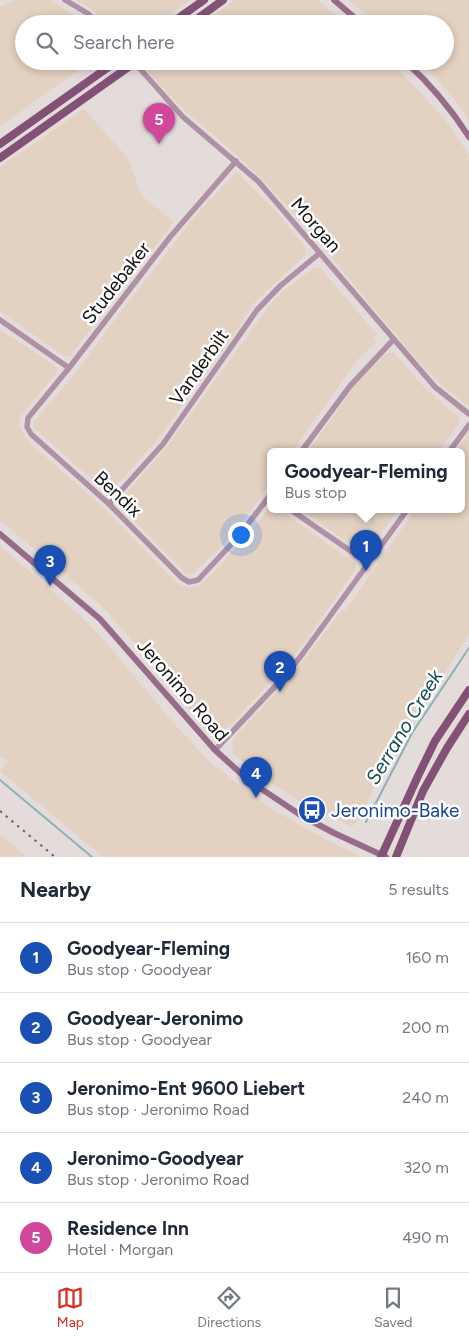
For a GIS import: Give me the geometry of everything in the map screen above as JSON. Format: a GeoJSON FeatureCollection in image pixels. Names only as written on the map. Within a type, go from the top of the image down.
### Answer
{"type":"FeatureCollection","features":[{"type":"Feature","properties":{"kind":"main road"},"geometry":{"type":"LineString","coordinates":[[183,15],[204,0]]}},
{"type":"Feature","properties":{"kind":"main road"},"geometry":{"type":"LineString","coordinates":[[203,15],[224,0]]}},
{"type":"Feature","properties":{"kind":"main road"},"geometry":{"type":"LineString","coordinates":[[334,0],[352,15]]}},
{"type":"Feature","properties":{"kind":"main road"},"geometry":{"type":"LineString","coordinates":[[0,144],[104,70]]}},
{"type":"Feature","properties":{"kind":"main road"},"geometry":{"type":"LineString","coordinates":[[0,158],[124,70]]}},
{"type":"Feature","properties":{"kind":"main road"},"geometry":{"type":"LineString","coordinates":[[414,70],[443,102],[469,137]]}},
{"type":"Feature","properties":{"kind":"main road","name":"Jeronimo Road"},"geometry":{"type":"LineString","coordinates":[[0,534],[100,619],[216,750],[248,780],[287,808],[383,856]]}},
{"type":"Feature","properties":{"kind":"main road"},"geometry":{"type":"LineString","coordinates":[[383,856],[435,741],[469,690]]}},
{"type":"Feature","properties":{"kind":"main road"},"geometry":{"type":"LineString","coordinates":[[396,857],[423,791],[469,714]]}},
{"type":"Feature","properties":{"kind":"street"},"geometry":{"type":"LineString","coordinates":[[65,0],[89,15]]}},
{"type":"Feature","properties":{"kind":"street","name":"Morgan"},"geometry":{"type":"LineString","coordinates":[[142,70],[183,117],[258,182],[435,388],[469,414]]}},
{"type":"Feature","properties":{"kind":"street","name":"Studebaker"},"geometry":{"type":"LineString","coordinates":[[27,427],[28,418],[170,237],[236,162]]}},
{"type":"Feature","properties":{"kind":"street","name":"Vanderbilt"},"geometry":{"type":"LineString","coordinates":[[109,504],[163,444],[262,304],[280,286],[320,253]]}},
{"type":"Feature","properties":{"kind":"street"},"geometry":{"type":"LineString","coordinates":[[0,320],[69,368]]}},
{"type":"Feature","properties":{"kind":"street"},"geometry":{"type":"LineString","coordinates":[[305,448],[350,386],[394,340]]}},
{"type":"Feature","properties":{"kind":"street"},"geometry":{"type":"LineString","coordinates":[[452,448],[469,425]]}},
{"type":"Feature","properties":{"kind":"street","name":"Bendix"},"geometry":{"type":"LineString","coordinates":[[27,427],[31,434],[109,504],[182,578],[189,582],[198,580],[237,539],[267,500]]}},
{"type":"Feature","properties":{"kind":"street"},"geometry":{"type":"LineString","coordinates":[[295,513],[368,563]]}},
{"type":"Feature","properties":{"kind":"street"},"geometry":{"type":"LineString","coordinates":[[216,750],[292,667],[405,513]]}},
{"type":"Feature","properties":{"kind":"shaded area"},"geometry":{"type":"Polygon","coordinates":[[[15,0],[51,0],[74,15],[15,15],[15,70],[78,70],[0,126],[0,7],[15,0]]]}},
{"type":"Feature","properties":{"kind":"shaded area"},"geometry":{"type":"Polygon","coordinates":[[[76,0],[190,0],[169,15],[98,15],[76,0]]]}},
{"type":"Feature","properties":{"kind":"shaded area"},"geometry":{"type":"Polygon","coordinates":[[[235,0],[318,0],[336,15],[214,15],[235,0]]]}},
{"type":"Feature","properties":{"kind":"shaded area"},"geometry":{"type":"Polygon","coordinates":[[[349,0],[469,0],[469,120],[428,70],[454,70],[454,15],[366,15],[349,0]]]}},
{"type":"Feature","properties":{"kind":"shaded area"},"geometry":{"type":"Polygon","coordinates":[[[148,70],[399,70],[444,118],[469,155],[469,405],[465,404],[437,381],[419,362],[299,219],[268,185],[237,155],[182,108],[148,72],[148,70]]]}},
{"type":"Feature","properties":{"kind":"shaded area"},"geometry":{"type":"Polygon","coordinates":[[[84,109],[127,157],[142,196],[174,222],[70,356],[64,356],[0,311],[0,167],[84,109]]]}},
{"type":"Feature","properties":{"kind":"shaded area"},"geometry":{"type":"Polygon","coordinates":[[[235,173],[239,174],[276,211],[306,248],[305,255],[255,302],[222,352],[157,440],[113,489],[103,489],[35,429],[33,423],[84,362],[196,215],[235,173]]]}},
{"type":"Feature","properties":{"kind":"shaded area"},"geometry":{"type":"Polygon","coordinates":[[[312,269],[321,269],[377,335],[373,338],[377,342],[359,358],[295,448],[267,448],[267,488],[224,544],[194,573],[186,574],[121,507],[120,500],[168,445],[269,306],[281,293],[312,269]]]}},
{"type":"Feature","properties":{"kind":"shaded area"},"geometry":{"type":"Polygon","coordinates":[[[0,330],[54,365],[57,369],[57,372],[20,417],[19,424],[24,435],[31,444],[116,520],[177,584],[190,588],[200,586],[245,539],[267,511],[267,513],[284,513],[356,564],[356,568],[310,635],[287,664],[221,735],[211,734],[112,617],[96,601],[0,520],[0,330]]]}},
{"type":"Feature","properties":{"kind":"shaded area"},"geometry":{"type":"Polygon","coordinates":[[[393,352],[423,386],[459,417],[458,425],[441,448],[311,448],[355,385],[387,353],[393,352]]]}},
{"type":"Feature","properties":{"kind":"shaded area"},"geometry":{"type":"Polygon","coordinates":[[[469,432],[469,635],[441,679],[397,741],[389,760],[386,760],[360,818],[352,827],[299,801],[276,786],[233,754],[232,740],[290,678],[342,610],[345,611],[413,513],[465,513],[465,448],[458,448],[469,432]]]}},
{"type":"Feature","properties":{"kind":"shaded area"},"geometry":{"type":"Polygon","coordinates":[[[306,513],[395,513],[368,552],[361,552],[306,513]]]}},
{"type":"Feature","properties":{"kind":"shaded area"},"geometry":{"type":"Polygon","coordinates":[[[0,546],[83,618],[176,726],[212,764],[261,802],[306,829],[361,857],[103,857],[0,771],[8,761],[2,757],[0,759],[0,546]]]}},
{"type":"Feature","properties":{"kind":"shaded area"},"geometry":{"type":"Polygon","coordinates":[[[0,834],[19,850],[27,857],[0,857],[0,834]]]}},
{"type":"Feature","properties":{"kind":"waterway","name":"Serrano Creek"},"geometry":{"type":"LineString","coordinates":[[366,822],[412,733],[469,648]]}},
{"type":"Feature","properties":{"kind":"waterway","name":"Serrano Creek"},"geometry":{"type":"LineString","coordinates":[[0,780],[92,857]]}},
{"type":"Feature","properties":{"kind":"railway"},"geometry":{"type":"LineString","coordinates":[[0,811],[55,857]]}},
{"type":"Feature","properties":{"kind":"place","name":"Residence Inn"},"geometry":{"type":"Point","coordinates":[159,144]}},
{"type":"Feature","properties":{"kind":"place","name":"Goodyear-Fleming"},"geometry":{"type":"Point","coordinates":[366,571]}},
{"type":"Feature","properties":{"kind":"place","name":"Jeronimo-Ent 9600 Liebert"},"geometry":{"type":"Point","coordinates":[50,586]}},
{"type":"Feature","properties":{"kind":"place","name":"Goodyear-Jeronimo"},"geometry":{"type":"Point","coordinates":[280,692]}},
{"type":"Feature","properties":{"kind":"place","name":"Jeronimo-Goodyear"},"geometry":{"type":"Point","coordinates":[256,798]}},
{"type":"Feature","properties":{"kind":"place","name":"Jeronimo-Bake"},"geometry":{"type":"Point","coordinates":[312,810]}}]}
